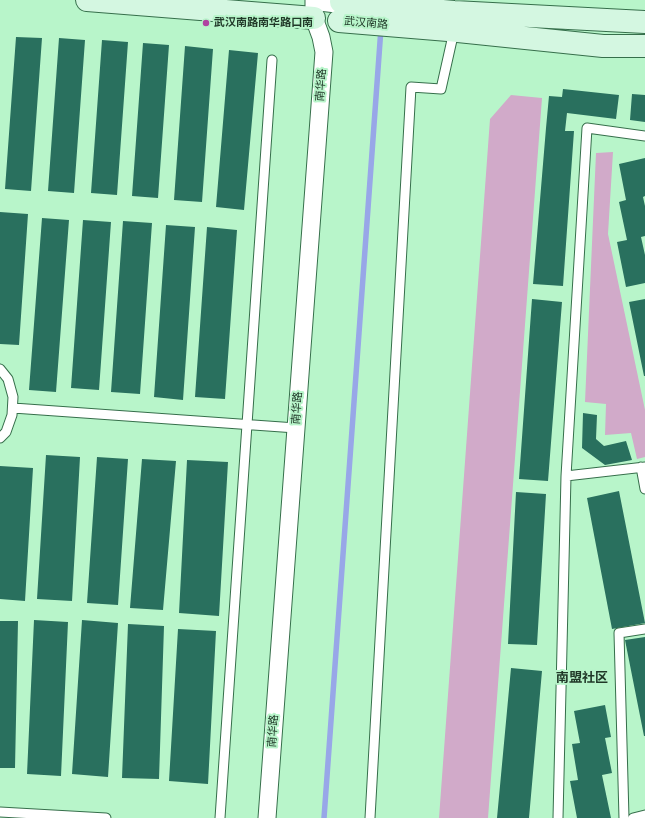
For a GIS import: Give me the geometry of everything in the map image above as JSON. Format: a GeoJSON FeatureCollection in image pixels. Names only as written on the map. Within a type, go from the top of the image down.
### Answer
{"type":"FeatureCollection","features":[{"type":"Feature","properties":{"kind":"main road","name":"武汉南路"},"geometry":{"type":"LineString","coordinates":[[87,0],[327,8],[451,17],[645,22]]}},
{"type":"Feature","properties":{"kind":"main road","name":"武汉南路"},"geometry":{"type":"LineString","coordinates":[[451,17],[603,46],[645,46]]}},
{"type":"Feature","properties":{"kind":"street","name":"南华路"},"geometry":{"type":"LineString","coordinates":[[267,818],[324,52],[322,37],[327,8]]}},
{"type":"Feature","properties":{"kind":"lane"},"geometry":{"type":"LineString","coordinates":[[370,818],[411,87],[441,88],[451,17]]}},
{"type":"Feature","properties":{"kind":"lane"},"geometry":{"type":"LineString","coordinates":[[220,818],[272,60]]}},
{"type":"Feature","properties":{"kind":"lane"},"geometry":{"type":"LineString","coordinates":[[558,818],[566,476],[587,128],[645,136]]}},
{"type":"Feature","properties":{"kind":"lane"},"geometry":{"type":"LineString","coordinates":[[0,369],[8,379],[13,397],[12,415],[6,432],[0,438]]}},
{"type":"Feature","properties":{"kind":"lane"},"geometry":{"type":"LineString","coordinates":[[13,408],[296,428]]}},
{"type":"Feature","properties":{"kind":"lane"},"geometry":{"type":"LineString","coordinates":[[566,476],[643,467],[645,489]]}},
{"type":"Feature","properties":{"kind":"lane"},"geometry":{"type":"LineString","coordinates":[[624,818],[619,633],[645,629]]}},
{"type":"Feature","properties":{"kind":"lane"},"geometry":{"type":"LineString","coordinates":[[1,814],[106,818]]}},
{"type":"Feature","properties":{"kind":"lane"},"geometry":{"type":"LineString","coordinates":[[634,818],[645,815]]}},
{"type":"Feature","properties":{"kind":"shaded area"},"geometry":{"type":"Polygon","coordinates":[[[511,95],[542,98],[488,818],[439,818],[490,119],[511,95]]]}},
{"type":"Feature","properties":{"kind":"shaded area"},"geometry":{"type":"Polygon","coordinates":[[[613,152],[608,234],[645,410],[645,457],[637,459],[631,433],[605,435],[606,404],[585,402],[596,153],[613,152]]]}},
{"type":"Feature","properties":{"kind":"building"},"geometry":{"type":"Polygon","coordinates":[[[16,37],[42,38],[31,191],[5,189],[16,37]]]}},
{"type":"Feature","properties":{"kind":"building"},"geometry":{"type":"Polygon","coordinates":[[[59,38],[85,40],[74,193],[48,191],[59,38]]]}},
{"type":"Feature","properties":{"kind":"building"},"geometry":{"type":"Polygon","coordinates":[[[102,40],[128,42],[117,195],[91,193],[102,40]]]}},
{"type":"Feature","properties":{"kind":"building"},"geometry":{"type":"Polygon","coordinates":[[[143,43],[169,45],[158,198],[132,196],[143,43]]]}},
{"type":"Feature","properties":{"kind":"building"},"geometry":{"type":"Polygon","coordinates":[[[185,46],[213,49],[202,202],[174,200],[185,46]]]}},
{"type":"Feature","properties":{"kind":"building"},"geometry":{"type":"Polygon","coordinates":[[[229,50],[258,53],[244,210],[216,207],[229,50]]]}},
{"type":"Feature","properties":{"kind":"building"},"geometry":{"type":"Polygon","coordinates":[[[563,89],[619,95],[616,119],[567,113],[565,131],[574,131],[563,286],[533,284],[549,96],[562,97],[563,89]]]}},
{"type":"Feature","properties":{"kind":"building"},"geometry":{"type":"Polygon","coordinates":[[[632,94],[645,95],[645,122],[630,120],[632,94]]]}},
{"type":"Feature","properties":{"kind":"building"},"geometry":{"type":"Polygon","coordinates":[[[645,158],[645,196],[643,197],[645,206],[645,236],[641,237],[645,255],[645,283],[626,287],[617,242],[627,240],[619,202],[626,200],[619,164],[645,158]]]}},
{"type":"Feature","properties":{"kind":"building"},"geometry":{"type":"Polygon","coordinates":[[[0,212],[28,214],[19,345],[0,344],[0,212]]]}},
{"type":"Feature","properties":{"kind":"building"},"geometry":{"type":"Polygon","coordinates":[[[42,218],[69,220],[56,392],[29,390],[42,218]]]}},
{"type":"Feature","properties":{"kind":"building"},"geometry":{"type":"Polygon","coordinates":[[[83,220],[111,222],[99,390],[71,388],[83,220]]]}},
{"type":"Feature","properties":{"kind":"building"},"geometry":{"type":"Polygon","coordinates":[[[123,221],[152,223],[140,394],[111,392],[123,221]]]}},
{"type":"Feature","properties":{"kind":"building"},"geometry":{"type":"Polygon","coordinates":[[[166,225],[195,227],[183,400],[154,397],[166,225]]]}},
{"type":"Feature","properties":{"kind":"building"},"geometry":{"type":"Polygon","coordinates":[[[207,227],[237,230],[225,399],[195,397],[207,227]]]}},
{"type":"Feature","properties":{"kind":"building"},"geometry":{"type":"Polygon","coordinates":[[[532,299],[562,302],[548,481],[519,479],[532,299]]]}},
{"type":"Feature","properties":{"kind":"building"},"geometry":{"type":"Polygon","coordinates":[[[645,299],[645,376],[644,376],[629,302],[645,299]]]}},
{"type":"Feature","properties":{"kind":"building"},"geometry":{"type":"Polygon","coordinates":[[[583,413],[597,415],[596,439],[604,446],[626,441],[632,460],[605,465],[582,448],[583,413]]]}},
{"type":"Feature","properties":{"kind":"building"},"geometry":{"type":"Polygon","coordinates":[[[46,455],[80,457],[72,601],[37,599],[46,455]]]}},
{"type":"Feature","properties":{"kind":"building"},"geometry":{"type":"Polygon","coordinates":[[[97,457],[128,459],[118,605],[87,603],[97,457]]]}},
{"type":"Feature","properties":{"kind":"building"},"geometry":{"type":"Polygon","coordinates":[[[142,459],[176,461],[163,610],[130,608],[142,459]]]}},
{"type":"Feature","properties":{"kind":"building"},"geometry":{"type":"Polygon","coordinates":[[[187,460],[228,462],[219,616],[179,613],[187,460]]]}},
{"type":"Feature","properties":{"kind":"building"},"geometry":{"type":"Polygon","coordinates":[[[0,466],[33,468],[25,601],[0,599],[0,466]]]}},
{"type":"Feature","properties":{"kind":"building"},"geometry":{"type":"Polygon","coordinates":[[[619,491],[645,623],[612,629],[587,498],[619,491]]]}},
{"type":"Feature","properties":{"kind":"building"},"geometry":{"type":"Polygon","coordinates":[[[516,492],[546,494],[537,645],[508,644],[516,492]]]}},
{"type":"Feature","properties":{"kind":"building"},"geometry":{"type":"Polygon","coordinates":[[[34,620],[68,622],[61,776],[27,774],[34,620]]]}},
{"type":"Feature","properties":{"kind":"building"},"geometry":{"type":"Polygon","coordinates":[[[82,620],[118,623],[108,777],[72,774],[82,620]]]}},
{"type":"Feature","properties":{"kind":"building"},"geometry":{"type":"Polygon","coordinates":[[[0,621],[18,621],[15,768],[0,768],[0,621]]]}},
{"type":"Feature","properties":{"kind":"building"},"geometry":{"type":"Polygon","coordinates":[[[128,624],[164,626],[159,779],[122,778],[128,624]]]}},
{"type":"Feature","properties":{"kind":"building"},"geometry":{"type":"Polygon","coordinates":[[[178,629],[216,631],[208,784],[169,781],[178,629]]]}},
{"type":"Feature","properties":{"kind":"building"},"geometry":{"type":"Polygon","coordinates":[[[645,637],[645,736],[644,736],[625,640],[645,637]]]}},
{"type":"Feature","properties":{"kind":"building"},"geometry":{"type":"Polygon","coordinates":[[[511,668],[542,671],[529,818],[497,818],[511,668]]]}},
{"type":"Feature","properties":{"kind":"building"},"geometry":{"type":"Polygon","coordinates":[[[605,705],[611,737],[605,738],[612,773],[602,775],[611,818],[577,818],[570,781],[578,780],[572,744],[580,743],[574,711],[605,705]]]}},
{"type":"Feature","properties":{"kind":"waterway"},"geometry":{"type":"LineString","coordinates":[[324,818],[381,28]]}},
{"type":"Feature","properties":{"kind":"place","name":"武汉南路南华路口南"},"geometry":{"type":"Point","coordinates":[206,23]}},
{"type":"Feature","properties":{"kind":"district","name":"南盟社区"},"geometry":{"type":"Point","coordinates":[582,678]}}]}
